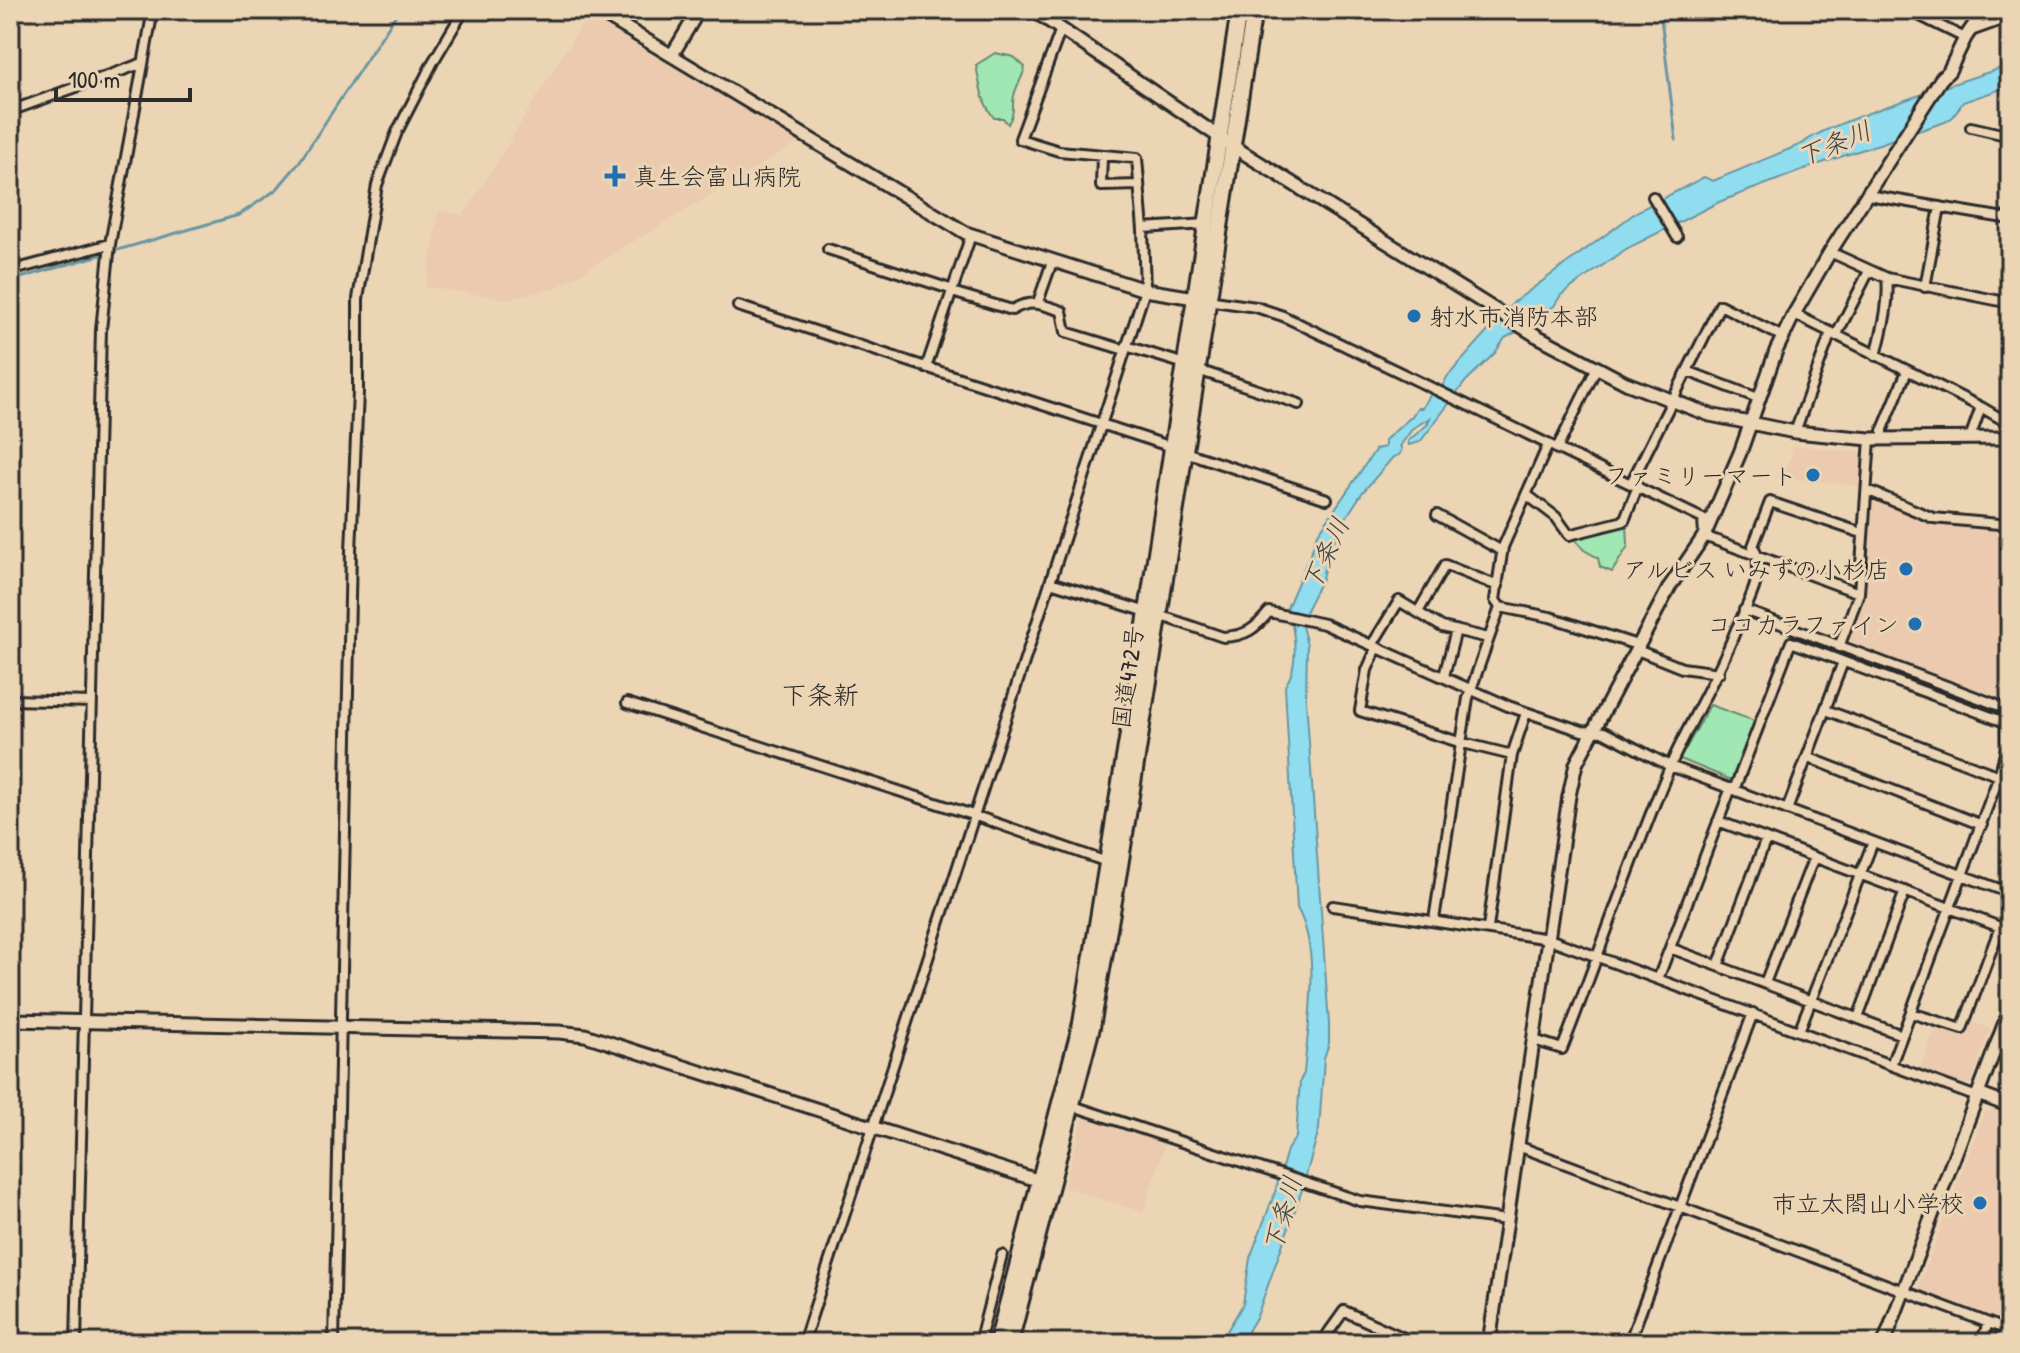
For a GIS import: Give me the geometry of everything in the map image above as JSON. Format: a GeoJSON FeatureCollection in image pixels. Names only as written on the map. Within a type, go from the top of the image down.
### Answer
{"type":"FeatureCollection","features":[{"type":"Feature","properties":{"kind":"highway","name":"国道472号"},"geometry":{"type":"LineString","coordinates":[[1202,299],[1207,224],[1239,10]]}},
{"type":"Feature","properties":{"kind":"highway","name":"国道472号"},"geometry":{"type":"LineString","coordinates":[[997,1343],[1081,1023],[1152,613],[1202,299],[1234,147],[1254,10]]}},
{"type":"Feature","properties":{"kind":"highway","name":"国道472号"},"geometry":{"type":"LineString","coordinates":[[1010,1343],[1092,1027],[1120,866],[1152,613]]}},
{"type":"Feature","properties":{"kind":"street"},"geometry":{"type":"LineString","coordinates":[[76,1343],[101,330],[110,244],[153,10]]}},
{"type":"Feature","properties":{"kind":"street"},"geometry":{"type":"LineString","coordinates":[[334,1343],[358,299],[377,185],[397,132],[464,10]]}},
{"type":"Feature","properties":{"kind":"street"},"geometry":{"type":"LineString","coordinates":[[596,10],[971,235],[1145,290],[1256,307],[1283,316],[1703,519],[1704,536]]}},
{"type":"Feature","properties":{"kind":"street"},"geometry":{"type":"LineString","coordinates":[[672,55],[699,10]]}},
{"type":"Feature","properties":{"kind":"street"},"geometry":{"type":"LineString","coordinates":[[1033,10],[1234,147],[1537,336],[1596,369],[1671,402],[1710,415],[1795,432],[1870,439],[2010,438]]}},
{"type":"Feature","properties":{"kind":"street"},"geometry":{"type":"LineString","coordinates":[[1908,10],[1968,34],[2010,17]]}},
{"type":"Feature","properties":{"kind":"street"},"geometry":{"type":"LineString","coordinates":[[1489,1343],[1574,771],[1670,586],[1704,536],[1794,314],[1894,149],[1949,71],[1984,10]]}},
{"type":"Feature","properties":{"kind":"street"},"geometry":{"type":"LineString","coordinates":[[803,1343],[1145,290],[1137,158],[1059,151],[1020,139],[1061,29]]}},
{"type":"Feature","properties":{"kind":"street"},"geometry":{"type":"LineString","coordinates":[[10,111],[143,63]]}},
{"type":"Feature","properties":{"kind":"street"},"geometry":{"type":"LineString","coordinates":[[1971,127],[2010,136]]}},
{"type":"Feature","properties":{"kind":"street"},"geometry":{"type":"LineString","coordinates":[[1102,155],[1101,186],[1139,185]]}},
{"type":"Feature","properties":{"kind":"street"},"geometry":{"type":"LineString","coordinates":[[1868,195],[2010,219]]}},
{"type":"Feature","properties":{"kind":"street"},"geometry":{"type":"LineString","coordinates":[[1653,197],[1676,236]]}},
{"type":"Feature","properties":{"kind":"street"},"geometry":{"type":"LineString","coordinates":[[1925,287],[1940,207]]}},
{"type":"Feature","properties":{"kind":"street"},"geometry":{"type":"LineString","coordinates":[[1143,228],[1207,224]]}},
{"type":"Feature","properties":{"kind":"street"},"geometry":{"type":"LineString","coordinates":[[926,368],[971,235]]}},
{"type":"Feature","properties":{"kind":"street"},"geometry":{"type":"LineString","coordinates":[[10,271],[110,244]]}},
{"type":"Feature","properties":{"kind":"street"},"geometry":{"type":"LineString","coordinates":[[828,249],[1012,310],[1023,304],[1038,302],[1062,311],[1066,332],[1191,367],[1299,404]]}},
{"type":"Feature","properties":{"kind":"street"},"geometry":{"type":"LineString","coordinates":[[1830,252],[1887,278],[2010,303]]}},
{"type":"Feature","properties":{"kind":"street"},"geometry":{"type":"LineString","coordinates":[[1038,302],[1052,262]]}},
{"type":"Feature","properties":{"kind":"street"},"geometry":{"type":"LineString","coordinates":[[1795,432],[1834,334],[1869,271]]}},
{"type":"Feature","properties":{"kind":"street"},"geometry":{"type":"LineString","coordinates":[[1876,356],[1885,310],[1887,278]]}},
{"type":"Feature","properties":{"kind":"street"},"geometry":{"type":"LineString","coordinates":[[1527,495],[1556,517],[1569,535],[1624,521],[1634,484],[1720,305],[1783,337]]}},
{"type":"Feature","properties":{"kind":"street"},"geometry":{"type":"LineString","coordinates":[[738,306],[1327,499]]}},
{"type":"Feature","properties":{"kind":"street"},"geometry":{"type":"LineString","coordinates":[[1794,314],[2010,424]]}},
{"type":"Feature","properties":{"kind":"street"},"geometry":{"type":"LineString","coordinates":[[1596,369],[1527,495],[1502,551],[1495,600],[1500,607],[1550,617],[1638,648],[1682,668],[1719,673]]}},
{"type":"Feature","properties":{"kind":"street"},"geometry":{"type":"LineString","coordinates":[[1687,371],[1758,398]]}},
{"type":"Feature","properties":{"kind":"street"},"geometry":{"type":"LineString","coordinates":[[1883,439],[1883,429],[1907,371]]}},
{"type":"Feature","properties":{"kind":"street"},"geometry":{"type":"LineString","coordinates":[[1970,438],[1981,407]]}},
{"type":"Feature","properties":{"kind":"street"},"geometry":{"type":"LineString","coordinates":[[1839,647],[1859,593],[1870,439]]}},
{"type":"Feature","properties":{"kind":"street"},"geometry":{"type":"LineString","coordinates":[[1867,490],[1933,518],[2010,525]]}},
{"type":"Feature","properties":{"kind":"street"},"geometry":{"type":"LineString","coordinates":[[1534,1040],[1562,1049],[1670,766],[1719,673],[1744,610],[1759,570],[1759,556],[1753,546],[1770,502],[1862,533]]}},
{"type":"Feature","properties":{"kind":"street"},"geometry":{"type":"LineString","coordinates":[[1437,515],[1502,551]]}},
{"type":"Feature","properties":{"kind":"street"},"geometry":{"type":"LineString","coordinates":[[1704,536],[1859,593]]}},
{"type":"Feature","properties":{"kind":"street"},"geometry":{"type":"LineString","coordinates":[[1418,612],[1445,565],[1498,586]]}},
{"type":"Feature","properties":{"kind":"street"},"geometry":{"type":"LineString","coordinates":[[1050,582],[1223,637],[1234,637],[1256,628],[1269,612],[1320,622],[1526,713],[1582,731],[1604,732],[1670,766],[2010,893]]}},
{"type":"Feature","properties":{"kind":"street"},"geometry":{"type":"LineString","coordinates":[[1488,638],[1442,627],[1399,601],[1374,646],[1360,711],[1512,755]]}},
{"type":"Feature","properties":{"kind":"street"},"geometry":{"type":"LineString","coordinates":[[1434,920],[1459,742],[1471,691],[1500,607]]}},
{"type":"Feature","properties":{"kind":"street"},"geometry":{"type":"LineString","coordinates":[[1744,610],[2000,706],[2010,706]]}},
{"type":"Feature","properties":{"kind":"street"},"geometry":{"type":"LineString","coordinates":[[1444,676],[1456,630]]}},
{"type":"Feature","properties":{"kind":"street"},"geometry":{"type":"LineString","coordinates":[[1658,979],[1791,642],[2008,724],[2007,746],[1999,776],[1891,1065]]}},
{"type":"Feature","properties":{"kind":"street"},"geometry":{"type":"LineString","coordinates":[[1787,810],[1843,662]]}},
{"type":"Feature","properties":{"kind":"street"},"geometry":{"type":"LineString","coordinates":[[10,700],[92,702]]}},
{"type":"Feature","properties":{"kind":"street"},"geometry":{"type":"LineString","coordinates":[[627,703],[973,815],[1107,862]]}},
{"type":"Feature","properties":{"kind":"street"},"geometry":{"type":"LineString","coordinates":[[1826,710],[1999,776]]}},
{"type":"Feature","properties":{"kind":"street"},"geometry":{"type":"LineString","coordinates":[[1488,928],[1512,755],[1526,713]]}},
{"type":"Feature","properties":{"kind":"street"},"geometry":{"type":"LineString","coordinates":[[1807,757],[1982,825]]}},
{"type":"Feature","properties":{"kind":"street"},"geometry":{"type":"LineString","coordinates":[[1718,821],[2000,927],[1962,1029],[1911,1013]]}},
{"type":"Feature","properties":{"kind":"street"},"geometry":{"type":"LineString","coordinates":[[1718,966],[1766,839]]}},
{"type":"Feature","properties":{"kind":"street"},"geometry":{"type":"LineString","coordinates":[[1799,1031],[1873,842]]}},
{"type":"Feature","properties":{"kind":"street"},"geometry":{"type":"LineString","coordinates":[[1765,983],[1814,857]]}},
{"type":"Feature","properties":{"kind":"street"},"geometry":{"type":"LineString","coordinates":[[1858,1018],[1905,891]]}},
{"type":"Feature","properties":{"kind":"street"},"geometry":{"type":"LineString","coordinates":[[1333,906],[1549,939],[2010,1106]]}},
{"type":"Feature","properties":{"kind":"street"},"geometry":{"type":"LineString","coordinates":[[1670,948],[1902,1035]]}},
{"type":"Feature","properties":{"kind":"street"},"geometry":{"type":"LineString","coordinates":[[1884,1343],[2010,1009]]}},
{"type":"Feature","properties":{"kind":"street"},"geometry":{"type":"LineString","coordinates":[[1629,1343],[1753,1013]]}},
{"type":"Feature","properties":{"kind":"street"},"geometry":{"type":"LineString","coordinates":[[10,1020],[585,1035],[1040,1181]]}},
{"type":"Feature","properties":{"kind":"street"},"geometry":{"type":"LineString","coordinates":[[1073,1106],[1360,1201],[1507,1220]]}},
{"type":"Feature","properties":{"kind":"street"},"geometry":{"type":"LineString","coordinates":[[1518,1146],[2010,1331]]}},
{"type":"Feature","properties":{"kind":"street"},"geometry":{"type":"LineString","coordinates":[[979,1343],[1002,1255]]}},
{"type":"Feature","properties":{"kind":"street"},"geometry":{"type":"LineString","coordinates":[[1321,1343],[1344,1311],[1414,1343]]}},
{"type":"Feature","properties":{"kind":"street"},"geometry":{"type":"LineString","coordinates":[[1981,1343],[1988,1323]]}},
{"type":"Feature","properties":{"kind":"shaded area","name":"真生会富山病院"},"geometry":{"type":"Polygon","coordinates":[[[587,16],[799,142],[556,288],[508,299],[426,287],[439,210],[464,215],[587,16]]]}},
{"type":"Feature","properties":{"kind":"shaded area"},"geometry":{"type":"Polygon","coordinates":[[[1794,446],[1863,452],[1860,486],[1783,478],[1794,446]]]}},
{"type":"Feature","properties":{"kind":"shaded area"},"geometry":{"type":"Polygon","coordinates":[[[1876,500],[1932,523],[2010,530],[2010,701],[1852,645],[1848,638],[1865,589],[1871,505],[1876,500]]]}},
{"type":"Feature","properties":{"kind":"shaded area"},"geometry":{"type":"Polygon","coordinates":[[[1971,1021],[1990,1029],[1971,1083],[1962,1086],[1919,1070],[1936,1027],[1964,1037],[1971,1021]]]}},
{"type":"Feature","properties":{"kind":"shaded area","name":"市立太閤山小学校"},"geometry":{"type":"Polygon","coordinates":[[[1994,1110],[2010,1116],[2010,1325],[1917,1291],[1984,1113],[1994,1110]]]}},
{"type":"Feature","properties":{"kind":"shaded area"},"geometry":{"type":"Polygon","coordinates":[[[1084,1114],[1166,1141],[1143,1212],[1064,1187],[1084,1114]]]}},
{"type":"Feature","properties":{"kind":"green space"},"geometry":{"type":"Polygon","coordinates":[[[995,53],[1014,57],[1025,67],[1015,92],[1008,124],[1003,118],[994,118],[986,105],[976,65],[995,53]]]}},
{"type":"Feature","properties":{"kind":"green space"},"geometry":{"type":"Polygon","coordinates":[[[1627,523],[1628,546],[1612,572],[1600,567],[1598,558],[1584,550],[1573,537],[1627,523]]]}},
{"type":"Feature","properties":{"kind":"green space"},"geometry":{"type":"Polygon","coordinates":[[[1710,705],[1755,721],[1734,781],[1680,759],[1710,705]]]}},
{"type":"Feature","properties":{"kind":"water","name":"下条川"},"geometry":{"type":"Polygon","coordinates":[[[2010,65],[2010,86],[1963,102],[1953,117],[1945,122],[1819,164],[1719,202],[1626,249],[1561,295],[1554,306],[1534,322],[1505,338],[1495,353],[1466,381],[1420,442],[1409,445],[1408,441],[1427,425],[1430,418],[1413,428],[1400,446],[1399,455],[1393,457],[1362,493],[1340,527],[1302,626],[1307,645],[1306,700],[1329,1024],[1319,1129],[1302,1190],[1257,1316],[1241,1343],[1220,1343],[1243,1304],[1250,1258],[1287,1150],[1296,1137],[1300,1081],[1304,1073],[1311,967],[1305,926],[1297,908],[1285,686],[1293,668],[1295,648],[1287,608],[1315,538],[1376,449],[1385,447],[1385,440],[1417,408],[1422,408],[1433,391],[1442,387],[1447,377],[1514,302],[1638,211],[1704,177],[1713,181],[1804,143],[1838,125],[2010,65]]]}},
{"type":"Feature","properties":{"kind":"waterway"},"geometry":{"type":"LineString","coordinates":[[10,281],[239,215],[276,190],[298,164],[399,10]]}},
{"type":"Feature","properties":{"kind":"waterway"},"geometry":{"type":"LineString","coordinates":[[1660,10],[1676,140]]}},
{"type":"Feature","properties":{"kind":"place","name":"真生会富山病院"},"geometry":{"type":"Point","coordinates":[615,176]}},
{"type":"Feature","properties":{"kind":"place","name":"射水市消防本部"},"geometry":{"type":"Point","coordinates":[1414,316]}},
{"type":"Feature","properties":{"kind":"place","name":"ファミリーマート"},"geometry":{"type":"Point","coordinates":[1813,475]}},
{"type":"Feature","properties":{"kind":"place","name":"アルビス いみずの小杉店"},"geometry":{"type":"Point","coordinates":[1906,569]}},
{"type":"Feature","properties":{"kind":"place","name":"ココカラファイン"},"geometry":{"type":"Point","coordinates":[1915,624]}},
{"type":"Feature","properties":{"kind":"place","name":"市立太閤山小学校"},"geometry":{"type":"Point","coordinates":[1980,1203]}},
{"type":"Feature","properties":{"kind":"district","name":"下条新"},"geometry":{"type":"Point","coordinates":[820,694]}}]}
